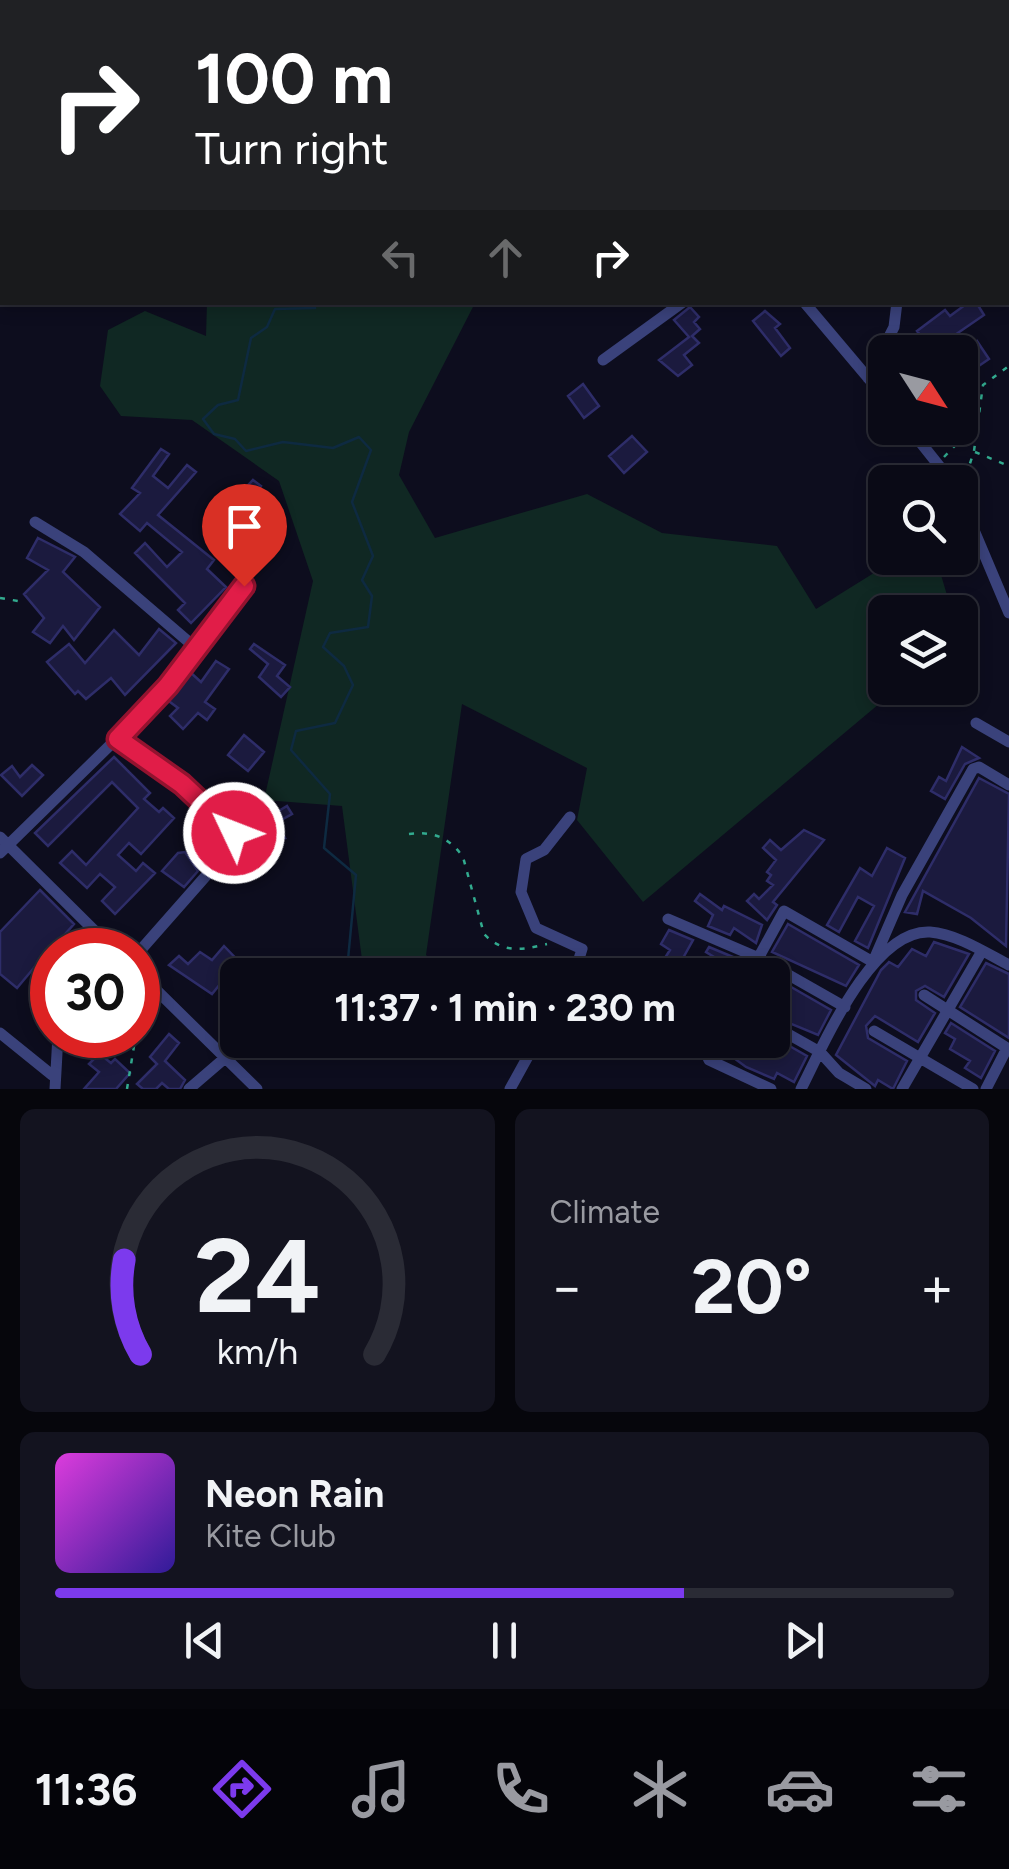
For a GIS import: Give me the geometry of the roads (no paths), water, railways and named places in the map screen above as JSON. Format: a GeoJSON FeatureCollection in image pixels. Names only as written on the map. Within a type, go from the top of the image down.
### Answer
{"type":"FeatureCollection","features":[{"type":"Feature","properties":{"kind":"street"},"geometry":{"type":"LineString","coordinates":[[603,360],[679,305]]}},
{"type":"Feature","properties":{"kind":"street"},"geometry":{"type":"LineString","coordinates":[[807,305],[868,378]]}},
{"type":"Feature","properties":{"kind":"street"},"geometry":{"type":"LineString","coordinates":[[890,335],[897,305]]}},
{"type":"Feature","properties":{"kind":"street"},"geometry":{"type":"LineString","coordinates":[[924,445],[941,465]]}},
{"type":"Feature","properties":{"kind":"street"},"geometry":{"type":"LineString","coordinates":[[36,522],[84,552],[197,649]]}},
{"type":"Feature","properties":{"kind":"street"},"geometry":{"type":"LineString","coordinates":[[978,538],[1009,613]]}},
{"type":"Feature","properties":{"kind":"street"},"geometry":{"type":"LineString","coordinates":[[91,928],[3,845],[118,739],[197,649],[244,586]]}},
{"type":"Feature","properties":{"kind":"street"},"geometry":{"type":"LineString","coordinates":[[976,723],[1009,742]]}},
{"type":"Feature","properties":{"kind":"street"},"geometry":{"type":"LineString","coordinates":[[118,739],[182,784],[234,833]]}},
{"type":"Feature","properties":{"kind":"street"},"geometry":{"type":"LineString","coordinates":[[800,1089],[873,962],[902,895],[973,769],[979,767],[1009,784]]}},
{"type":"Feature","properties":{"kind":"street"},"geometry":{"type":"LineString","coordinates":[[570,817],[544,850],[523,865],[522,892],[532,922],[558,940],[582,950],[579,958]]}},
{"type":"Feature","properties":{"kind":"street"},"geometry":{"type":"LineString","coordinates":[[160,928],[212,870],[234,833],[255,818]]}},
{"type":"Feature","properties":{"kind":"street"},"geometry":{"type":"LineString","coordinates":[[668,919],[759,958],[784,911],[873,962]]}},
{"type":"Feature","properties":{"kind":"street"},"geometry":{"type":"LineString","coordinates":[[873,962],[898,941],[925,931],[945,934],[1007,960]]}},
{"type":"Feature","properties":{"kind":"street"},"geometry":{"type":"LineString","coordinates":[[902,1089],[982,951]]}},
{"type":"Feature","properties":{"kind":"street"},"geometry":{"type":"LineString","coordinates":[[790,975],[845,1006]]}},
{"type":"Feature","properties":{"kind":"street"},"geometry":{"type":"LineString","coordinates":[[160,992],[220,1053]]}},
{"type":"Feature","properties":{"kind":"street"},"geometry":{"type":"LineString","coordinates":[[924,995],[1007,1048],[986,1089]]}},
{"type":"Feature","properties":{"kind":"street"},"geometry":{"type":"LineString","coordinates":[[874,1031],[973,1089]]}},
{"type":"Feature","properties":{"kind":"street"},"geometry":{"type":"LineString","coordinates":[[0,1032],[52,1075]]}},
{"type":"Feature","properties":{"kind":"street"},"geometry":{"type":"LineString","coordinates":[[790,1035],[820,1052],[838,1073],[866,1089]]}},
{"type":"Feature","properties":{"kind":"street"},"geometry":{"type":"LineString","coordinates":[[55,1058],[55,1089]]}},
{"type":"Feature","properties":{"kind":"street"},"geometry":{"type":"LineString","coordinates":[[189,1089],[225,1058],[257,1089]]}},
{"type":"Feature","properties":{"kind":"street"},"geometry":{"type":"LineString","coordinates":[[510,1089],[527,1058]]}},
{"type":"Feature","properties":{"kind":"street"},"geometry":{"type":"LineString","coordinates":[[708,1058],[771,1089]]}},
{"type":"Feature","properties":{"kind":"waterway"},"geometry":{"type":"LineString","coordinates":[[314,305],[315,308],[275,309],[267,327],[251,338],[238,400],[218,405],[203,419],[214,434],[235,439],[246,451],[283,442],[333,448],[359,437],[371,450],[352,502],[373,556],[362,580],[372,596],[368,627],[330,633],[323,647],[344,666],[353,685],[335,723],[296,731],[291,750],[330,794],[324,848],[356,875],[348,958]]}}]}
